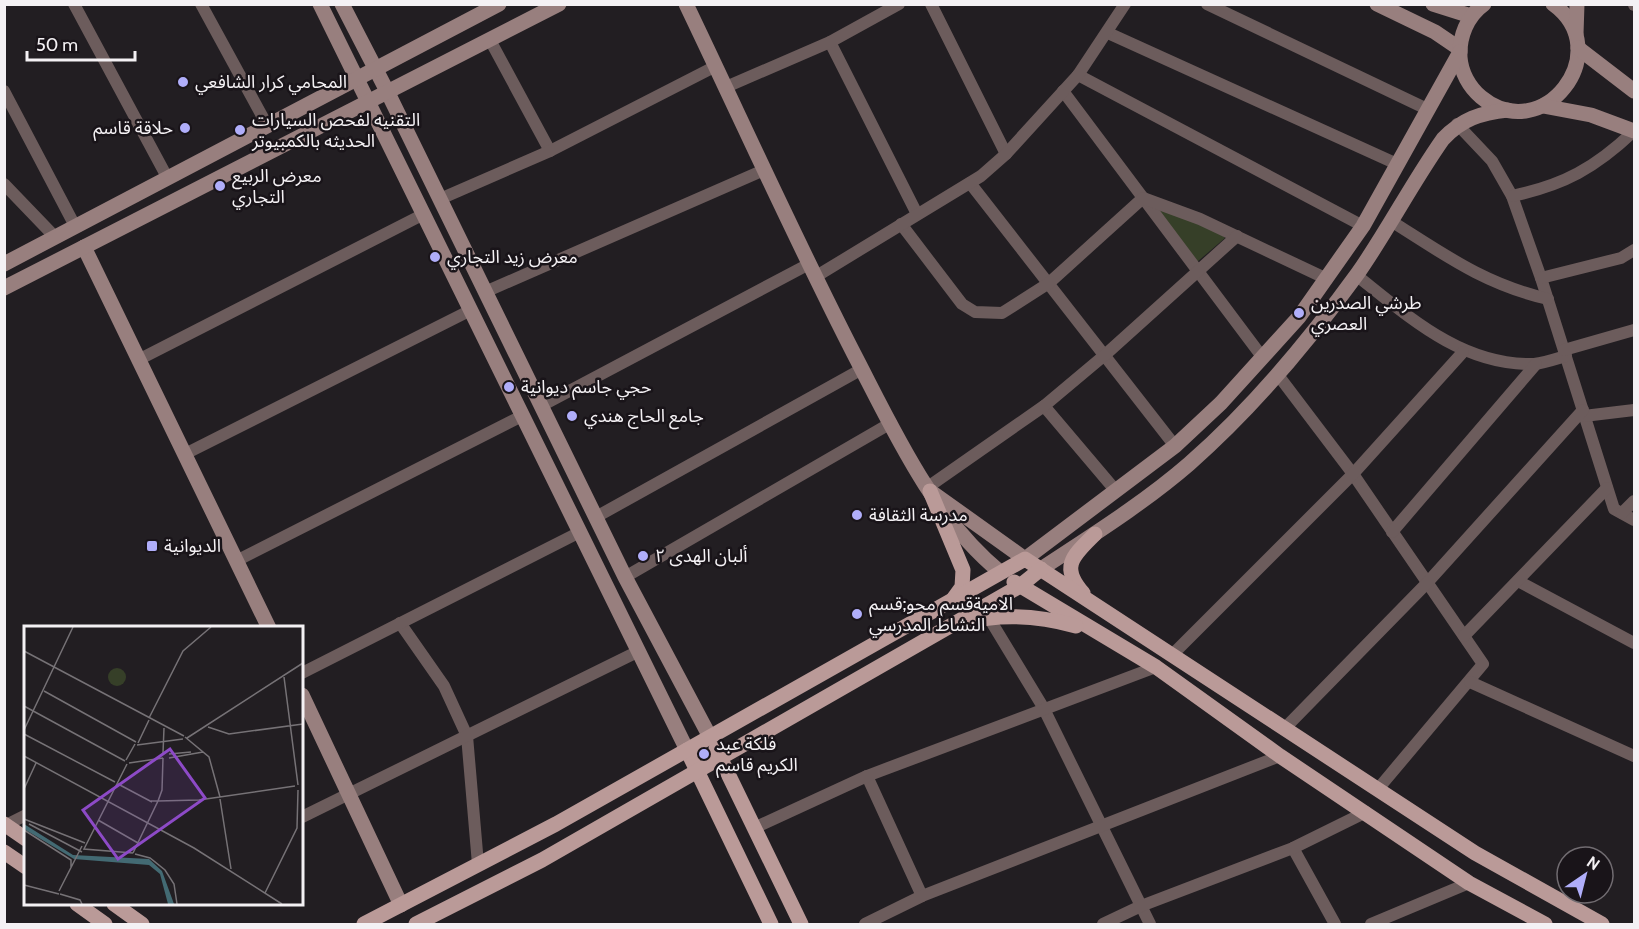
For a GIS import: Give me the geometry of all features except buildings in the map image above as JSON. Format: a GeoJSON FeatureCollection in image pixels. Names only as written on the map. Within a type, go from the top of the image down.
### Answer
{"type":"FeatureCollection","features":[{"type":"Feature","properties":{"kind":"main road"},"geometry":{"type":"LineString","coordinates":[[929,489],[963,570],[962,587],[952,601]]}},
{"type":"Feature","properties":{"kind":"main road"},"geometry":{"type":"LineString","coordinates":[[1091,602],[1071,574],[1070,563],[1076,552],[1095,534]]}},
{"type":"Feature","properties":{"kind":"main road"},"geometry":{"type":"LineString","coordinates":[[363,924],[687,750],[1025,559],[1286,727],[1475,853],[1602,924]]}},
{"type":"Feature","properties":{"kind":"main road"},"geometry":{"type":"LineString","coordinates":[[416,924],[542,860],[947,628],[985,613],[1041,569]]}},
{"type":"Feature","properties":{"kind":"main road"},"geometry":{"type":"LineString","coordinates":[[1000,572],[1156,667],[1280,756],[1469,883],[1545,924]]}},
{"type":"Feature","properties":{"kind":"main road"},"geometry":{"type":"LineString","coordinates":[[985,613],[1048,619],[1084,628],[1106,637]]}},
{"type":"Feature","properties":{"kind":"main road"},"geometry":{"type":"LineString","coordinates":[[710,737],[801,924]]}},
{"type":"Feature","properties":{"kind":"main road"},"geometry":{"type":"LineString","coordinates":[[687,750],[771,924]]}},
{"type":"Feature","properties":{"kind":"main road"},"geometry":{"type":"LineString","coordinates":[[5,825],[24,838]]}},
{"type":"Feature","properties":{"kind":"main road"},"geometry":{"type":"LineString","coordinates":[[4,852],[24,866]]}},
{"type":"Feature","properties":{"kind":"main road"},"geometry":{"type":"LineString","coordinates":[[80,905],[105,924]]}},
{"type":"Feature","properties":{"kind":"main road"},"geometry":{"type":"LineString","coordinates":[[122,905],[142,924]]}},
{"type":"Feature","properties":{"kind":"street"},"geometry":{"type":"LineString","coordinates":[[74,4],[167,177]]}},
{"type":"Feature","properties":{"kind":"street"},"geometry":{"type":"LineString","coordinates":[[201,4],[267,125]]}},
{"type":"Feature","properties":{"kind":"street"},"geometry":{"type":"LineString","coordinates":[[320,4],[687,750]]}},
{"type":"Feature","properties":{"kind":"street"},"geometry":{"type":"LineString","coordinates":[[342,4],[388,93],[625,577],[710,737]]}},
{"type":"Feature","properties":{"kind":"street"},"geometry":{"type":"LineString","coordinates":[[4,264],[499,4]]}},
{"type":"Feature","properties":{"kind":"street"},"geometry":{"type":"LineString","coordinates":[[4,288],[370,103],[559,4]]}},
{"type":"Feature","properties":{"kind":"street"},"geometry":{"type":"LineString","coordinates":[[686,4],[812,270],[891,423],[929,489],[964,539],[1000,572]]}},
{"type":"Feature","properties":{"kind":"street"},"geometry":{"type":"LineString","coordinates":[[726,87],[830,42],[899,4]]}},
{"type":"Feature","properties":{"kind":"street"},"geometry":{"type":"LineString","coordinates":[[931,4],[1006,154]]}},
{"type":"Feature","properties":{"kind":"street"},"geometry":{"type":"LineString","coordinates":[[542,406],[901,224],[970,183],[1006,154],[1078,75],[1108,33],[1125,4]]}},
{"type":"Feature","properties":{"kind":"street"},"geometry":{"type":"LineString","coordinates":[[1207,4],[1427,109]]}},
{"type":"Feature","properties":{"kind":"street"},"geometry":{"type":"LineString","coordinates":[[1377,4],[1435,32],[1460,51]]}},
{"type":"Feature","properties":{"kind":"street"},"geometry":{"type":"LineString","coordinates":[[1433,4],[1471,16]]}},
{"type":"Feature","properties":{"kind":"street"},"geometry":{"type":"LineString","coordinates":[[1484,4],[1471,16],[1461,38],[1460,51],[1464,73],[1476,93],[1491,104],[1508,110]]}},
{"type":"Feature","properties":{"kind":"street"},"geometry":{"type":"LineString","coordinates":[[1554,4],[1565,15],[1577,42],[1635,90]]}},
{"type":"Feature","properties":{"kind":"street"},"geometry":{"type":"LineString","coordinates":[[1041,569],[1095,534],[1188,465],[1233,423],[1278,375],[1356,275],[1422,169],[1443,139],[1457,124],[1487,112],[1526,111],[1543,106],[1553,100],[1570,83],[1576,66],[1577,4]]}},
{"type":"Feature","properties":{"kind":"street"},"geometry":{"type":"LineString","coordinates":[[1108,33],[1397,164]]}},
{"type":"Feature","properties":{"kind":"street"},"geometry":{"type":"LineString","coordinates":[[490,40],[550,151]]}},
{"type":"Feature","properties":{"kind":"street"},"geometry":{"type":"LineString","coordinates":[[830,42],[917,214]]}},
{"type":"Feature","properties":{"kind":"street"},"geometry":{"type":"LineString","coordinates":[[929,489],[1025,559],[1175,446],[1263,358],[1327,279],[1363,225],[1460,51]]}},
{"type":"Feature","properties":{"kind":"street"},"geometry":{"type":"LineString","coordinates":[[440,199],[550,151],[716,66]]}},
{"type":"Feature","properties":{"kind":"street"},"geometry":{"type":"LineString","coordinates":[[1078,75],[1363,225]]}},
{"type":"Feature","properties":{"kind":"street"},"geometry":{"type":"LineString","coordinates":[[4,91],[75,226]]}},
{"type":"Feature","properties":{"kind":"street"},"geometry":{"type":"LineString","coordinates":[[1063,91],[1263,358]]}},
{"type":"Feature","properties":{"kind":"street"},"geometry":{"type":"LineString","coordinates":[[1512,196],[1546,188],[1579,175],[1609,156],[1635,131],[1591,115],[1543,106]]}},
{"type":"Feature","properties":{"kind":"street"},"geometry":{"type":"LineString","coordinates":[[1457,124],[1492,161],[1512,196],[1548,299],[1614,509],[1635,520]]}},
{"type":"Feature","properties":{"kind":"street"},"geometry":{"type":"LineString","coordinates":[[485,292],[764,170]]}},
{"type":"Feature","properties":{"kind":"street"},"geometry":{"type":"LineString","coordinates":[[970,183],[1106,354],[1175,446]]}},
{"type":"Feature","properties":{"kind":"street"},"geometry":{"type":"LineString","coordinates":[[4,184],[56,237]]}},
{"type":"Feature","properties":{"kind":"street"},"geometry":{"type":"LineString","coordinates":[[901,224],[962,304],[975,312],[1002,313],[1049,283],[1143,198]]}},
{"type":"Feature","properties":{"kind":"street"},"geometry":{"type":"LineString","coordinates":[[1143,198],[1200,219],[1327,279]]}},
{"type":"Feature","properties":{"kind":"street"},"geometry":{"type":"LineString","coordinates":[[140,359],[424,214]]}},
{"type":"Feature","properties":{"kind":"street"},"geometry":{"type":"LineString","coordinates":[[1391,221],[1484,278],[1512,291],[1548,299]]}},
{"type":"Feature","properties":{"kind":"street"},"geometry":{"type":"LineString","coordinates":[[929,489],[1044,406],[1238,236]]}},
{"type":"Feature","properties":{"kind":"street"},"geometry":{"type":"LineString","coordinates":[[84,247],[268,626]]}},
{"type":"Feature","properties":{"kind":"street"},"geometry":{"type":"LineString","coordinates":[[1541,279],[1621,258],[1635,250]]}},
{"type":"Feature","properties":{"kind":"street"},"geometry":{"type":"LineString","coordinates":[[1356,275],[1408,316],[1463,352],[1497,361],[1536,364],[1635,330]]}},
{"type":"Feature","properties":{"kind":"street"},"geometry":{"type":"LineString","coordinates":[[185,454],[471,310]]}},
{"type":"Feature","properties":{"kind":"street"},"geometry":{"type":"LineString","coordinates":[[1173,654],[1353,474],[1463,352]]}},
{"type":"Feature","properties":{"kind":"street"},"geometry":{"type":"LineString","coordinates":[[1392,532],[1536,364]]}},
{"type":"Feature","properties":{"kind":"street"},"geometry":{"type":"LineString","coordinates":[[596,517],[862,369]]}},
{"type":"Feature","properties":{"kind":"street"},"geometry":{"type":"LineString","coordinates":[[1278,375],[1353,474],[1483,664],[1378,789]]}},
{"type":"Feature","properties":{"kind":"street"},"geometry":{"type":"LineString","coordinates":[[1044,406],[1116,491]]}},
{"type":"Feature","properties":{"kind":"street"},"geometry":{"type":"LineString","coordinates":[[1286,727],[1427,583],[1583,413],[1635,410]]}},
{"type":"Feature","properties":{"kind":"street"},"geometry":{"type":"LineString","coordinates":[[236,561],[522,416]]}},
{"type":"Feature","properties":{"kind":"street"},"geometry":{"type":"LineString","coordinates":[[625,577],[891,423]]}},
{"type":"Feature","properties":{"kind":"street"},"geometry":{"type":"LineString","coordinates":[[1464,636],[1607,488]]}},
{"type":"Feature","properties":{"kind":"street"},"geometry":{"type":"LineString","coordinates":[[1622,513],[1635,501]]}},
{"type":"Feature","properties":{"kind":"street"},"geometry":{"type":"LineString","coordinates":[[303,672],[580,532]]}},
{"type":"Feature","properties":{"kind":"street"},"geometry":{"type":"LineString","coordinates":[[1518,581],[1635,643]]}},
{"type":"Feature","properties":{"kind":"street"},"geometry":{"type":"LineString","coordinates":[[985,613],[1043,707],[1150,924]]}},
{"type":"Feature","properties":{"kind":"street"},"geometry":{"type":"LineString","coordinates":[[400,623],[444,686],[467,736],[478,864]]}},
{"type":"Feature","properties":{"kind":"street"},"geometry":{"type":"LineString","coordinates":[[303,816],[639,651]]}},
{"type":"Feature","properties":{"kind":"street"},"geometry":{"type":"LineString","coordinates":[[754,828],[867,776],[1043,707],[1156,667]]}},
{"type":"Feature","properties":{"kind":"street"},"geometry":{"type":"LineString","coordinates":[[1470,682],[1635,756]]}},
{"type":"Feature","properties":{"kind":"street"},"geometry":{"type":"LineString","coordinates":[[303,697],[401,905]]}},
{"type":"Feature","properties":{"kind":"street"},"geometry":{"type":"LineString","coordinates":[[865,924],[922,896],[1280,756]]}},
{"type":"Feature","properties":{"kind":"street"},"geometry":{"type":"LineString","coordinates":[[867,776],[922,896]]}},
{"type":"Feature","properties":{"kind":"street"},"geometry":{"type":"LineString","coordinates":[[1103,924],[1141,906],[1293,848],[1366,812]]}},
{"type":"Feature","properties":{"kind":"street"},"geometry":{"type":"LineString","coordinates":[[5,825],[24,816]]}},
{"type":"Feature","properties":{"kind":"street"},"geometry":{"type":"LineString","coordinates":[[1293,848],[1335,924]]}},
{"type":"Feature","properties":{"kind":"street"},"geometry":{"type":"LineString","coordinates":[[1371,924],[1469,883]]}},
{"type":"Feature","properties":{"kind":"green space"},"geometry":{"type":"Polygon","coordinates":[[[1156,208],[1218,231],[1225,238],[1197,262],[1156,208]]]}},
{"type":"Feature","properties":{"kind":"place","name":"المحامي كرار الشافعي"},"geometry":{"type":"Point","coordinates":[183,82]}},
{"type":"Feature","properties":{"kind":"place","name":"حلاقة قاسم"},"geometry":{"type":"Point","coordinates":[185,128]}},
{"type":"Feature","properties":{"kind":"place","name":"التقنيه لفحص السيارات الحديثه بالكمبيوتر"},"geometry":{"type":"Point","coordinates":[240,130]}},
{"type":"Feature","properties":{"kind":"place","name":"معرض الربيع التجاري"},"geometry":{"type":"Point","coordinates":[220,186]}},
{"type":"Feature","properties":{"kind":"place","name":"معرض زيد التجاري"},"geometry":{"type":"Point","coordinates":[435,257]}},
{"type":"Feature","properties":{"kind":"place","name":"طرشي الصدرين العصري"},"geometry":{"type":"Point","coordinates":[1299,313]}},
{"type":"Feature","properties":{"kind":"place","name":"حجي جاسم ديوانية"},"geometry":{"type":"Point","coordinates":[509,387]}},
{"type":"Feature","properties":{"kind":"place","name":"جامع الحاج هندي"},"geometry":{"type":"Point","coordinates":[572,416]}},
{"type":"Feature","properties":{"kind":"place","name":"مدرسة الثقافة"},"geometry":{"type":"Point","coordinates":[857,515]}},
{"type":"Feature","properties":{"kind":"place","name":"الديوانية"},"geometry":{"type":"Point","coordinates":[152,546]}},
{"type":"Feature","properties":{"kind":"place","name":"ألبان الهدى ٢"},"geometry":{"type":"Point","coordinates":[643,556]}},
{"type":"Feature","properties":{"kind":"place","name":"الاميةقسم محو;قسم النشاط المدرسي"},"geometry":{"type":"Point","coordinates":[857,614]}},
{"type":"Feature","properties":{"kind":"place","name":"فلكة عبد الكريم قاسم"},"geometry":{"type":"Point","coordinates":[704,754]}}]}
